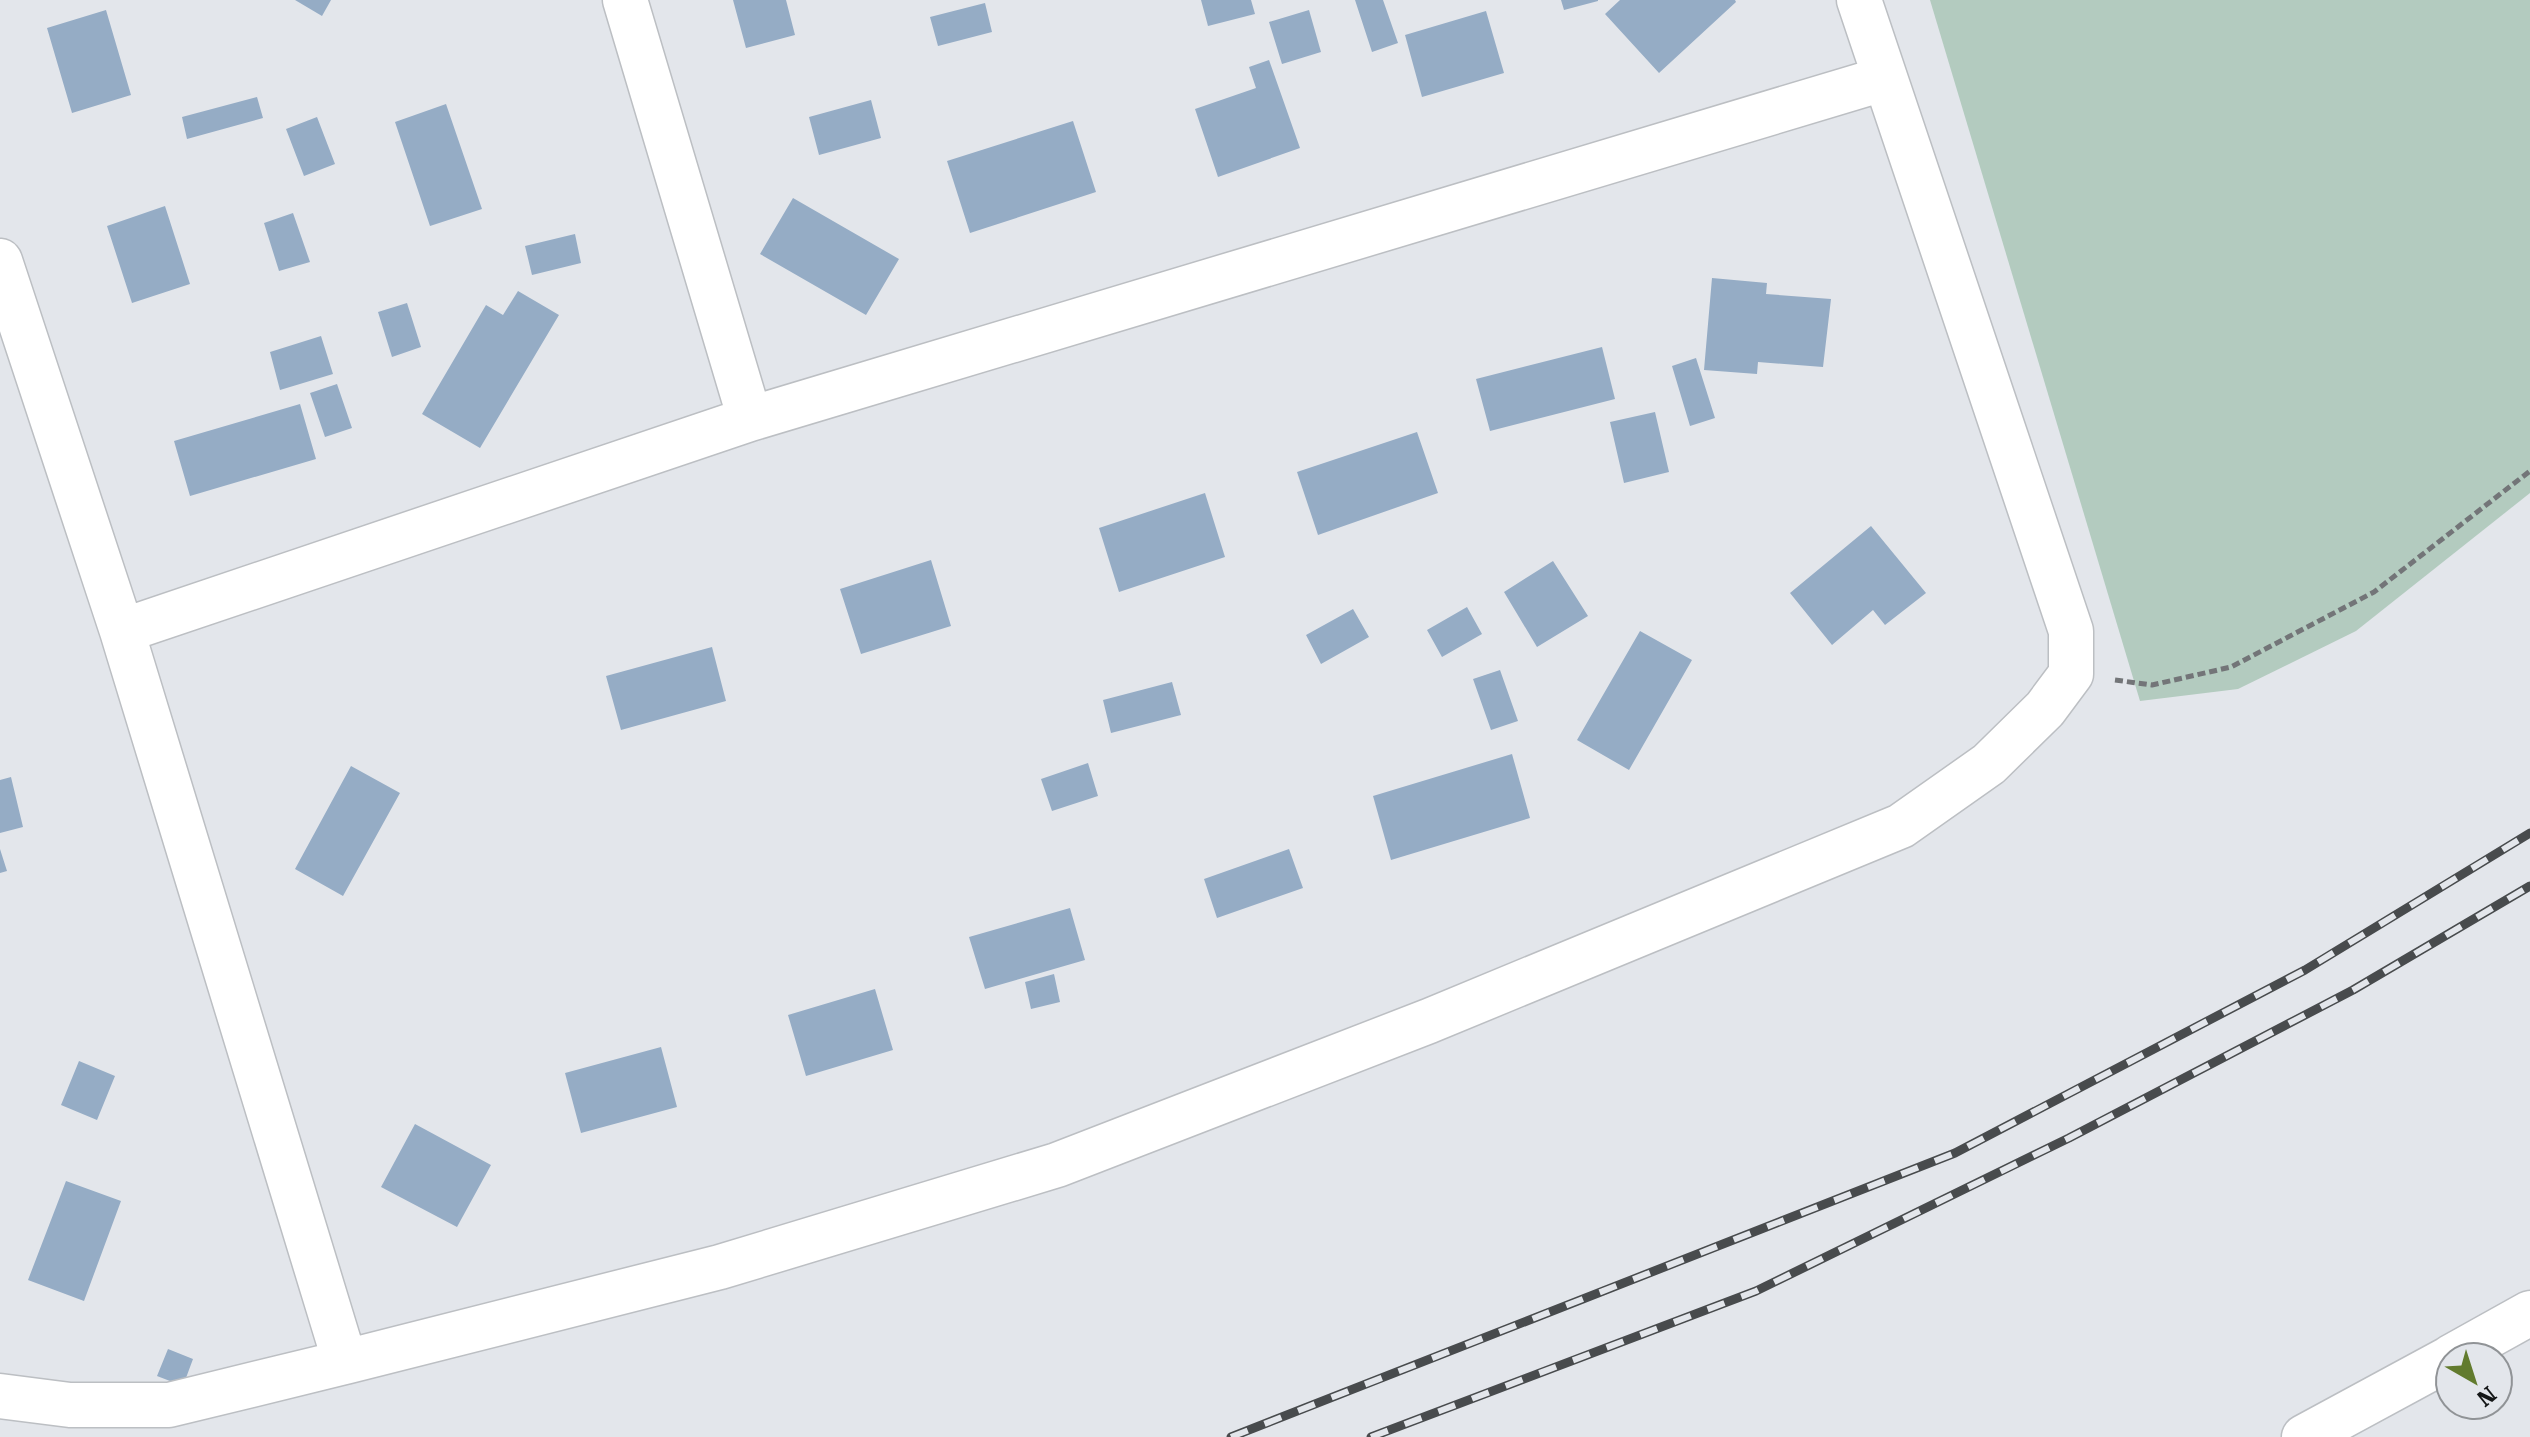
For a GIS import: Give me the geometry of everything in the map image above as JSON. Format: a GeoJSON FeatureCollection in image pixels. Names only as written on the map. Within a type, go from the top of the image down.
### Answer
{"type":"FeatureCollection","features":[{"type":"Feature","properties":{"kind":"street"},"geometry":{"type":"LineString","coordinates":[[625,0],[750,419]]}},
{"type":"Feature","properties":{"kind":"street"},"geometry":{"type":"LineString","coordinates":[[0,1396],[70,1405],[169,1405],[720,1267],[1057,1165],[1429,1021],[1901,826],[1989,764],[2045,709],[2071,674],[2071,631],[1883,79],[1859,0]]}},
{"type":"Feature","properties":{"kind":"street"},"geometry":{"type":"LineString","coordinates":[[122,631],[750,419],[1883,79]]}},
{"type":"Feature","properties":{"kind":"street"},"geometry":{"type":"LineString","coordinates":[[3,282],[122,631],[345,1362]]}},
{"type":"Feature","properties":{"kind":"street"},"geometry":{"type":"LineString","coordinates":[[2479,1341],[2530,1313]]}},
{"type":"Feature","properties":{"kind":"street"},"geometry":{"type":"LineString","coordinates":[[2304,1437],[2434,1366]]}},
{"type":"Feature","properties":{"kind":"path"},"geometry":{"type":"LineString","coordinates":[[2071,674],[2152,685],[2231,667],[2374,592],[2530,471]]}},
{"type":"Feature","properties":{"kind":"green space"},"geometry":{"type":"Polygon","coordinates":[[[1930,0],[2530,0],[2530,493],[2356,631],[2238,689],[2140,701],[1930,0]]]}},
{"type":"Feature","properties":{"kind":"building"},"geometry":{"type":"Polygon","coordinates":[[[295,0],[331,0],[322,16],[295,0]]]}},
{"type":"Feature","properties":{"kind":"building"},"geometry":{"type":"Polygon","coordinates":[[[733,0],[786,0],[795,35],[746,48],[733,0]]]}},
{"type":"Feature","properties":{"kind":"building"},"geometry":{"type":"Polygon","coordinates":[[[1201,0],[1251,0],[1255,14],[1208,26],[1201,0]]]}},
{"type":"Feature","properties":{"kind":"building"},"geometry":{"type":"Polygon","coordinates":[[[1355,0],[1383,0],[1398,43],[1372,52],[1355,0]]]}},
{"type":"Feature","properties":{"kind":"building"},"geometry":{"type":"Polygon","coordinates":[[[1561,0],[1598,0],[1598,1],[1564,10],[1561,0]]]}},
{"type":"Feature","properties":{"kind":"building"},"geometry":{"type":"Polygon","coordinates":[[[1620,0],[1736,2],[1659,73],[1605,14],[1620,0]]]}},
{"type":"Feature","properties":{"kind":"building"},"geometry":{"type":"Polygon","coordinates":[[[985,3],[992,32],[938,46],[930,17],[985,3]]]}},
{"type":"Feature","properties":{"kind":"building"},"geometry":{"type":"Polygon","coordinates":[[[106,10],[131,95],[72,113],[47,28],[106,10]]]}},
{"type":"Feature","properties":{"kind":"building"},"geometry":{"type":"Polygon","coordinates":[[[1309,10],[1321,52],[1282,64],[1269,22],[1309,10]]]}},
{"type":"Feature","properties":{"kind":"building"},"geometry":{"type":"Polygon","coordinates":[[[1486,11],[1504,73],[1422,97],[1405,35],[1486,11]]]}},
{"type":"Feature","properties":{"kind":"building"},"geometry":{"type":"Polygon","coordinates":[[[1269,60],[1300,148],[1218,177],[1195,109],[1256,88],[1249,67],[1269,60]]]}},
{"type":"Feature","properties":{"kind":"building"},"geometry":{"type":"Polygon","coordinates":[[[257,97],[263,118],[187,139],[182,117],[257,97]]]}},
{"type":"Feature","properties":{"kind":"building"},"geometry":{"type":"Polygon","coordinates":[[[871,100],[881,138],[819,155],[809,117],[871,100]]]}},
{"type":"Feature","properties":{"kind":"building"},"geometry":{"type":"Polygon","coordinates":[[[446,104],[482,209],[430,226],[395,122],[446,104]]]}},
{"type":"Feature","properties":{"kind":"building"},"geometry":{"type":"Polygon","coordinates":[[[317,117],[335,164],[304,176],[286,129],[317,117]]]}},
{"type":"Feature","properties":{"kind":"building"},"geometry":{"type":"Polygon","coordinates":[[[1073,121],[1096,192],[970,233],[947,161],[1073,121]]]}},
{"type":"Feature","properties":{"kind":"building"},"geometry":{"type":"Polygon","coordinates":[[[793,198],[899,259],[866,315],[760,254],[793,198]]]}},
{"type":"Feature","properties":{"kind":"building"},"geometry":{"type":"Polygon","coordinates":[[[165,206],[190,284],[132,303],[107,226],[165,206]]]}},
{"type":"Feature","properties":{"kind":"building"},"geometry":{"type":"Polygon","coordinates":[[[293,213],[310,262],[279,271],[264,223],[293,213]]]}},
{"type":"Feature","properties":{"kind":"building"},"geometry":{"type":"Polygon","coordinates":[[[575,234],[581,263],[532,275],[525,246],[575,234]]]}},
{"type":"Feature","properties":{"kind":"building"},"geometry":{"type":"Polygon","coordinates":[[[1712,278],[1767,283],[1766,294],[1831,299],[1823,367],[1758,362],[1757,374],[1704,370],[1712,278]]]}},
{"type":"Feature","properties":{"kind":"building"},"geometry":{"type":"Polygon","coordinates":[[[518,291],[559,315],[480,448],[422,414],[486,305],[503,315],[518,291]]]}},
{"type":"Feature","properties":{"kind":"building"},"geometry":{"type":"Polygon","coordinates":[[[407,303],[421,347],[392,357],[378,312],[407,303]]]}},
{"type":"Feature","properties":{"kind":"building"},"geometry":{"type":"Polygon","coordinates":[[[321,336],[333,374],[280,390],[270,352],[321,336]]]}},
{"type":"Feature","properties":{"kind":"building"},"geometry":{"type":"Polygon","coordinates":[[[1602,347],[1615,399],[1490,431],[1476,379],[1602,347]]]}},
{"type":"Feature","properties":{"kind":"building"},"geometry":{"type":"Polygon","coordinates":[[[1696,358],[1715,418],[1690,426],[1672,366],[1696,358]]]}},
{"type":"Feature","properties":{"kind":"building"},"geometry":{"type":"Polygon","coordinates":[[[337,384],[352,428],[325,437],[310,393],[337,384]]]}},
{"type":"Feature","properties":{"kind":"building"},"geometry":{"type":"Polygon","coordinates":[[[300,404],[316,459],[190,496],[174,441],[300,404]]]}},
{"type":"Feature","properties":{"kind":"building"},"geometry":{"type":"Polygon","coordinates":[[[1655,412],[1669,472],[1624,483],[1610,422],[1655,412]]]}},
{"type":"Feature","properties":{"kind":"building"},"geometry":{"type":"Polygon","coordinates":[[[1417,432],[1438,493],[1318,535],[1297,472],[1417,432]]]}},
{"type":"Feature","properties":{"kind":"building"},"geometry":{"type":"Polygon","coordinates":[[[1205,493],[1225,557],[1119,592],[1099,528],[1205,493]]]}},
{"type":"Feature","properties":{"kind":"building"},"geometry":{"type":"Polygon","coordinates":[[[1871,526],[1926,593],[1885,625],[1873,610],[1832,645],[1790,593],[1871,526]]]}},
{"type":"Feature","properties":{"kind":"building"},"geometry":{"type":"Polygon","coordinates":[[[931,560],[951,626],[861,654],[840,589],[931,560]]]}},
{"type":"Feature","properties":{"kind":"building"},"geometry":{"type":"Polygon","coordinates":[[[1553,561],[1588,616],[1537,647],[1504,592],[1553,561]]]}},
{"type":"Feature","properties":{"kind":"building"},"geometry":{"type":"Polygon","coordinates":[[[1467,607],[1482,634],[1442,657],[1427,630],[1467,607]]]}},
{"type":"Feature","properties":{"kind":"building"},"geometry":{"type":"Polygon","coordinates":[[[1353,609],[1369,637],[1321,664],[1306,635],[1353,609]]]}},
{"type":"Feature","properties":{"kind":"building"},"geometry":{"type":"Polygon","coordinates":[[[1640,631],[1692,660],[1629,770],[1577,740],[1640,631]]]}},
{"type":"Feature","properties":{"kind":"building"},"geometry":{"type":"Polygon","coordinates":[[[712,647],[726,701],[621,730],[606,676],[712,647]]]}},
{"type":"Feature","properties":{"kind":"building"},"geometry":{"type":"Polygon","coordinates":[[[1500,670],[1518,721],[1491,730],[1473,679],[1500,670]]]}},
{"type":"Feature","properties":{"kind":"building"},"geometry":{"type":"Polygon","coordinates":[[[1172,682],[1181,715],[1111,733],[1103,700],[1172,682]]]}},
{"type":"Feature","properties":{"kind":"building"},"geometry":{"type":"Polygon","coordinates":[[[1512,754],[1530,818],[1391,860],[1373,796],[1512,754]]]}},
{"type":"Feature","properties":{"kind":"building"},"geometry":{"type":"Polygon","coordinates":[[[1088,763],[1098,796],[1052,811],[1041,779],[1088,763]]]}},
{"type":"Feature","properties":{"kind":"building"},"geometry":{"type":"Polygon","coordinates":[[[351,766],[400,793],[343,896],[295,869],[351,766]]]}},
{"type":"Feature","properties":{"kind":"building"},"geometry":{"type":"Polygon","coordinates":[[[11,777],[23,827],[0,833],[0,780],[11,777]]]}},
{"type":"Feature","properties":{"kind":"building"},"geometry":{"type":"Polygon","coordinates":[[[0,849],[7,871],[0,873],[0,849]]]}},
{"type":"Feature","properties":{"kind":"building"},"geometry":{"type":"Polygon","coordinates":[[[1289,849],[1303,888],[1217,918],[1204,879],[1289,849]]]}},
{"type":"Feature","properties":{"kind":"building"},"geometry":{"type":"Polygon","coordinates":[[[1070,908],[1085,960],[985,989],[969,937],[1070,908]]]}},
{"type":"Feature","properties":{"kind":"building"},"geometry":{"type":"Polygon","coordinates":[[[1054,974],[1060,1002],[1031,1009],[1025,982],[1054,974]]]}},
{"type":"Feature","properties":{"kind":"building"},"geometry":{"type":"Polygon","coordinates":[[[875,989],[893,1050],[806,1076],[788,1015],[875,989]]]}},
{"type":"Feature","properties":{"kind":"building"},"geometry":{"type":"Polygon","coordinates":[[[661,1047],[677,1107],[581,1133],[565,1073],[661,1047]]]}},
{"type":"Feature","properties":{"kind":"building"},"geometry":{"type":"Polygon","coordinates":[[[79,1061],[115,1076],[97,1120],[61,1105],[79,1061]]]}},
{"type":"Feature","properties":{"kind":"building"},"geometry":{"type":"Polygon","coordinates":[[[415,1124],[491,1165],[457,1227],[381,1187],[415,1124]]]}},
{"type":"Feature","properties":{"kind":"building"},"geometry":{"type":"Polygon","coordinates":[[[66,1181],[121,1201],[84,1301],[28,1280],[66,1181]]]}},
{"type":"Feature","properties":{"kind":"building"},"geometry":{"type":"Polygon","coordinates":[[[168,1349],[193,1359],[183,1386],[157,1376],[168,1349]]]}},
{"type":"Feature","properties":{"kind":"railway"},"geometry":{"type":"LineString","coordinates":[[1231,1437],[1955,1153],[2305,970],[2530,833]]}},
{"type":"Feature","properties":{"kind":"railway"},"geometry":{"type":"LineString","coordinates":[[1371,1437],[1756,1291],[2069,1138],[2353,990],[2530,886]]}}]}
